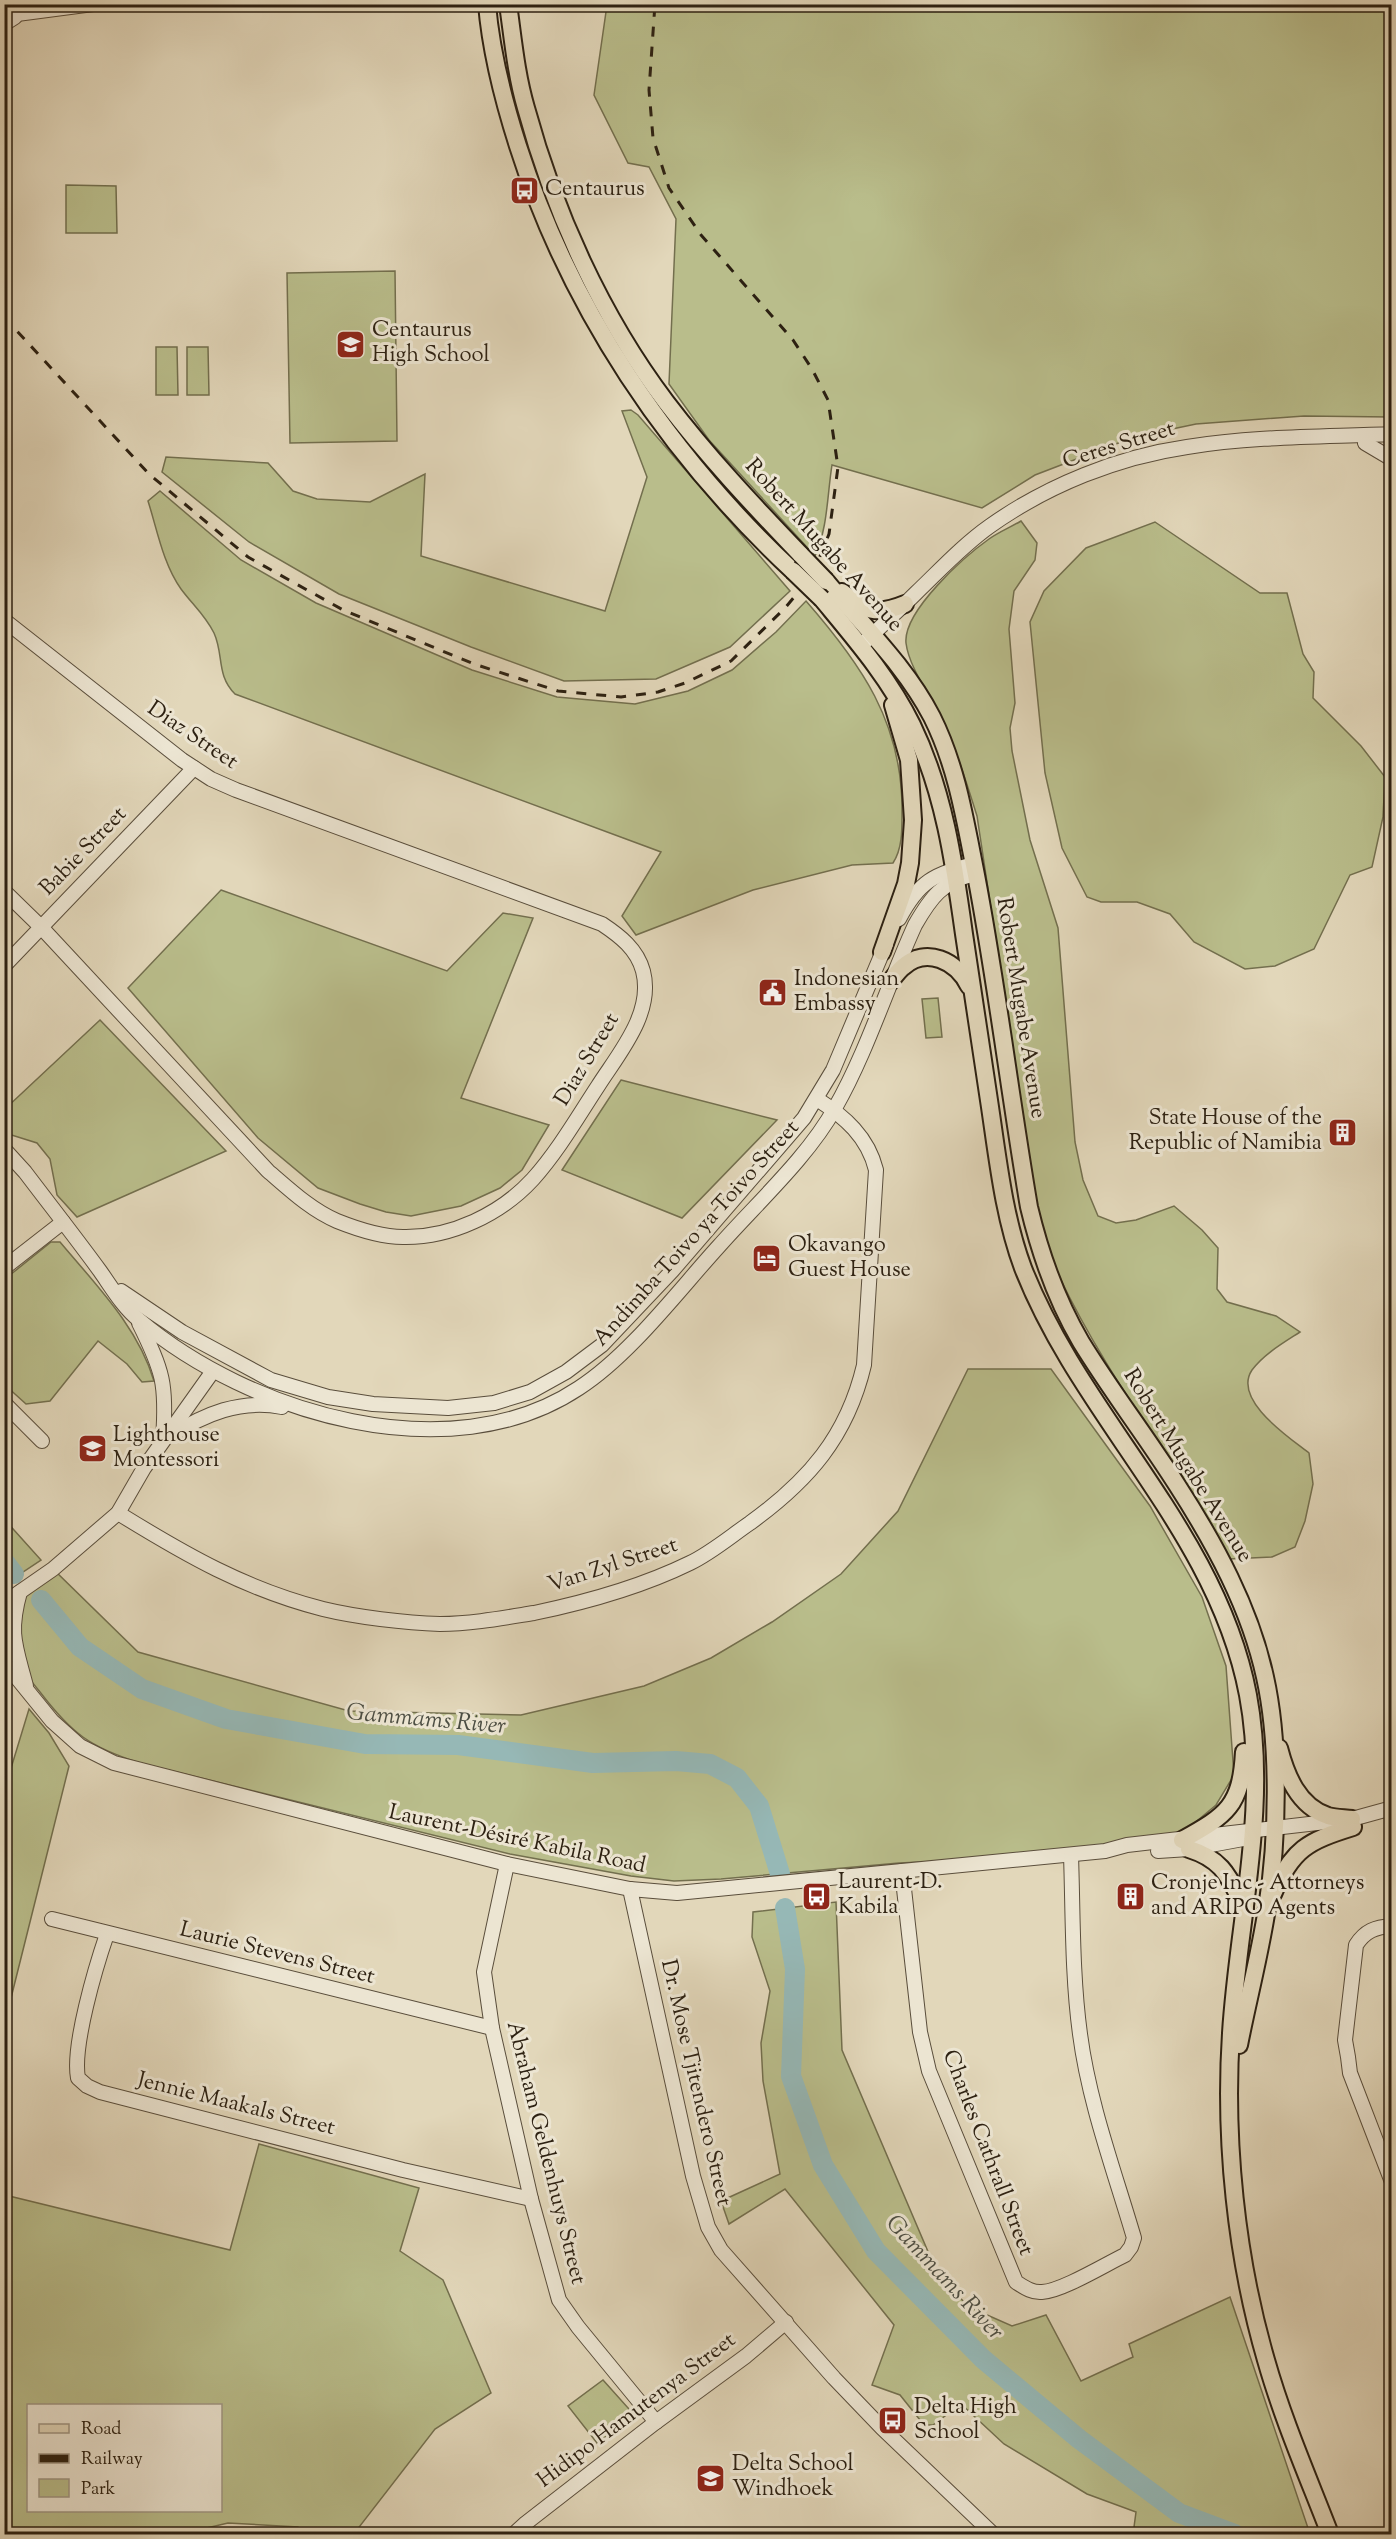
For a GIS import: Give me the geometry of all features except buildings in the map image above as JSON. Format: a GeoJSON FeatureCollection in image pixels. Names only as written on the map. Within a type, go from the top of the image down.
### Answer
{"type":"FeatureCollection","features":[{"type":"Feature","properties":{"kind":"main road","name":"Robert Mugabe Avenue"},"geometry":{"type":"LineString","coordinates":[[487,4],[491,46],[503,100],[532,190],[546,226],[580,296],[609,347],[664,430],[755,534],[793,571],[825,588]]}},
{"type":"Feature","properties":{"kind":"main road","name":"Robert Mugabe Avenue"},"geometry":{"type":"LineString","coordinates":[[508,4],[525,106],[542,161],[568,227],[601,298],[666,402],[801,555],[866,640],[908,718],[929,765],[945,817],[956,873],[972,995],[1008,1217],[1023,1267],[1060,1345],[1151,1483],[1212,1585],[1242,1672],[1248,1696],[1254,1760],[1252,1833],[1230,2036],[1234,2179],[1246,2280],[1267,2363],[1330,2535]]}},
{"type":"Feature","properties":{"kind":"main road"},"geometry":{"type":"LineString","coordinates":[[825,588],[870,610],[886,611],[905,604]]}},
{"type":"Feature","properties":{"kind":"main road","name":"Robert Mugabe Avenue"},"geometry":{"type":"LineString","coordinates":[[866,640],[901,668],[918,693],[941,736],[957,782],[984,914],[1029,1207],[1040,1249],[1060,1300],[1081,1341],[1177,1484],[1210,1538],[1232,1580],[1256,1642],[1266,1678],[1271,1718],[1273,1831],[1268,1906],[1230,2094]]}},
{"type":"Feature","properties":{"kind":"main road"},"geometry":{"type":"LineString","coordinates":[[882,952],[906,884],[913,820],[909,760],[887,681]]}},
{"type":"Feature","properties":{"kind":"main road"},"geometry":{"type":"LineString","coordinates":[[890,982],[903,966],[919,958],[932,957],[956,967],[965,978],[972,995]]}},
{"type":"Feature","properties":{"kind":"main road"},"geometry":{"type":"LineString","coordinates":[[1242,1672],[1245,1739],[1242,1780],[1238,1793],[1222,1814],[1186,1844],[1212,1858],[1221,1866],[1245,1908]]}},
{"type":"Feature","properties":{"kind":"main road"},"geometry":{"type":"LineString","coordinates":[[1271,1718],[1283,1765],[1300,1797],[1328,1816],[1352,1823]]}},
{"type":"Feature","properties":{"kind":"main road"},"geometry":{"type":"LineString","coordinates":[[1268,1906],[1281,1875],[1302,1849],[1318,1838],[1352,1823]]}},
{"type":"Feature","properties":{"kind":"street"},"geometry":{"type":"LineString","coordinates":[[4,24],[12,20],[18,9],[93,4]]}},
{"type":"Feature","properties":{"kind":"street","name":"Ceres Street"},"geometry":{"type":"LineString","coordinates":[[866,640],[956,554],[990,526],[1058,486],[1082,476],[1184,447],[1255,439],[1338,438],[1392,434]]}},
{"type":"Feature","properties":{"kind":"street","name":"Ceres Street"},"geometry":{"type":"LineString","coordinates":[[1338,438],[1365,443],[1392,444]]}},
{"type":"Feature","properties":{"kind":"street"},"geometry":{"type":"LineString","coordinates":[[1365,443],[1392,459]]}},
{"type":"Feature","properties":{"kind":"street","name":"Diaz Street"},"geometry":{"type":"LineString","coordinates":[[4,620],[194,768],[236,790],[602,924],[624,938],[643,971],[642,1010],[632,1034],[556,1150],[531,1181],[499,1209],[469,1224],[433,1233],[403,1237],[374,1233],[336,1221],[303,1202],[268,1171],[41,927],[4,891]]}},
{"type":"Feature","properties":{"kind":"street"},"geometry":{"type":"LineString","coordinates":[[4,626],[18,633]]}},
{"type":"Feature","properties":{"kind":"street","name":"Babie Street"},"geometry":{"type":"LineString","coordinates":[[4,966],[194,768]]}},
{"type":"Feature","properties":{"kind":"street","name":"Andimba Toivo ya Toivo Street"},"geometry":{"type":"LineString","coordinates":[[213,1371],[228,1368],[328,1397],[373,1404],[448,1408],[494,1403],[530,1392],[566,1372],[602,1344],[672,1270],[777,1152],[817,1099],[833,1070],[882,952],[904,910],[919,890],[932,878],[974,869]]}},
{"type":"Feature","properties":{"kind":"street","name":"Andimba Toivo ya Toivo Street"},"geometry":{"type":"LineString","coordinates":[[4,1149],[136,1318],[213,1371],[284,1401],[345,1420],[399,1428],[440,1429],[468,1428],[497,1423],[541,1410],[581,1388],[614,1360],[666,1306],[788,1170],[834,1110],[915,925],[928,902],[956,873]]}},
{"type":"Feature","properties":{"kind":"street","name":"Van Zyl Street"},"geometry":{"type":"LineString","coordinates":[[118,1513],[170,1545],[249,1586],[325,1610],[440,1624],[497,1620],[571,1606],[650,1581],[692,1562],[781,1500],[815,1467],[833,1442],[858,1390],[864,1365],[876,1170],[869,1148],[857,1132],[834,1110],[817,1099]]}},
{"type":"Feature","properties":{"kind":"street"},"geometry":{"type":"LineString","coordinates":[[4,1268],[63,1222]]}},
{"type":"Feature","properties":{"kind":"street","name":"Andimba Toivo ya Toivo Street"},"geometry":{"type":"LineString","coordinates":[[107,1280],[182,1332],[271,1380]]}},
{"type":"Feature","properties":{"kind":"street"},"geometry":{"type":"LineString","coordinates":[[136,1318],[158,1361],[163,1379],[166,1399],[163,1441]]}},
{"type":"Feature","properties":{"kind":"street","name":"Andimba Toivo ya Toivo Street"},"geometry":{"type":"LineString","coordinates":[[182,1332],[189,1343],[206,1355],[213,1371]]}},
{"type":"Feature","properties":{"kind":"street"},"geometry":{"type":"LineString","coordinates":[[27,1692],[15,1652],[10,1599],[53,1569],[118,1513],[163,1441],[213,1371]]}},
{"type":"Feature","properties":{"kind":"street"},"geometry":{"type":"LineString","coordinates":[[4,1403],[42,1442]]}},
{"type":"Feature","properties":{"kind":"street"},"geometry":{"type":"LineString","coordinates":[[163,1441],[190,1423],[221,1410],[243,1405],[267,1404],[345,1420]]}},
{"type":"Feature","properties":{"kind":"street","name":"Laurent-Désiré Kabila Road"},"geometry":{"type":"LineString","coordinates":[[4,1662],[52,1721],[80,1746],[114,1763],[507,1864],[630,1889],[677,1893],[1071,1855],[1105,1851],[1127,1845],[1186,1844],[1252,1833],[1352,1823],[1392,1808]]}},
{"type":"Feature","properties":{"kind":"street"},"geometry":{"type":"LineString","coordinates":[[1352,1823],[1392,1816]]}},
{"type":"Feature","properties":{"kind":"street","name":"Charles Cathrall Street"},"geometry":{"type":"LineString","coordinates":[[902,1871],[920,2032],[929,2071],[1016,2282],[1028,2289],[1042,2292],[1056,2288],[1125,2254],[1134,2238],[1100,2129],[1080,2034],[1074,1969],[1071,1855]]}},
{"type":"Feature","properties":{"kind":"street","name":"Abraham Geldenhuys Street"},"geometry":{"type":"LineString","coordinates":[[507,1864],[484,1972],[492,2028],[531,2199],[556,2290],[565,2310],[656,2422]]}},
{"type":"Feature","properties":{"kind":"street","name":"Dr. Mose Tjitendero Street"},"geometry":{"type":"LineString","coordinates":[[630,1889],[693,2176],[708,2227],[721,2250],[834,2378],[882,2428],[993,2535]]}},
{"type":"Feature","properties":{"kind":"street","name":"Laurie Stevens Street"},"geometry":{"type":"LineString","coordinates":[[52,1919],[492,2028]]}},
{"type":"Feature","properties":{"kind":"street"},"geometry":{"type":"LineString","coordinates":[[1392,1926],[1370,1929],[1356,1946],[1345,2040],[1350,2073],[1392,2182]]}},
{"type":"Feature","properties":{"kind":"street","name":"Jennie Maakals Street"},"geometry":{"type":"LineString","coordinates":[[107,1934],[92,1977],[78,2059],[78,2078],[87,2086],[100,2092],[403,2170],[531,2199]]}},
{"type":"Feature","properties":{"kind":"street","name":"Hidipo Hamutenya Street"},"geometry":{"type":"LineString","coordinates":[[514,2535],[526,2523],[656,2422],[746,2356],[786,2322]]}},
{"type":"Feature","properties":{"kind":"green space"},"geometry":{"type":"Polygon","coordinates":[[[607,5],[1391,5],[1391,417],[1304,416],[1196,424],[1134,437],[1035,475],[982,508],[832,465],[825,523],[815,556],[709,440],[669,384],[676,219],[649,167],[628,163],[594,95],[607,5]]]}},
{"type":"Feature","properties":{"kind":"green space"},"geometry":{"type":"Polygon","coordinates":[[[66,185],[116,186],[117,233],[66,233],[66,185]]]}},
{"type":"Feature","properties":{"kind":"green space"},"geometry":{"type":"Polygon","coordinates":[[[395,271],[397,441],[290,443],[287,273],[395,271]]]}},
{"type":"Feature","properties":{"kind":"green space"},"geometry":{"type":"Polygon","coordinates":[[[156,347],[177,347],[178,395],[156,395],[156,347]]]}},
{"type":"Feature","properties":{"kind":"green space"},"geometry":{"type":"Polygon","coordinates":[[[187,347],[208,347],[209,395],[187,395],[187,347]]]}},
{"type":"Feature","properties":{"kind":"green space"},"geometry":{"type":"Polygon","coordinates":[[[631,410],[638,415],[790,591],[730,647],[656,679],[564,681],[471,647],[339,594],[249,542],[162,472],[166,457],[268,463],[293,491],[317,499],[370,502],[425,474],[421,556],[605,611],[647,477],[622,411],[631,410]]]}},
{"type":"Feature","properties":{"kind":"green space"},"geometry":{"type":"Polygon","coordinates":[[[160,491],[241,560],[316,603],[472,670],[557,697],[635,704],[688,691],[732,670],[776,632],[806,601],[861,672],[875,696],[895,749],[900,778],[902,830],[893,863],[852,865],[753,890],[636,935],[622,916],[661,852],[235,694],[225,680],[214,633],[203,615],[181,589],[165,558],[148,501],[160,491]]]}},
{"type":"Feature","properties":{"kind":"green space"},"geometry":{"type":"Polygon","coordinates":[[[1021,521],[1037,543],[1035,560],[1014,591],[1009,629],[1015,703],[1010,728],[1012,751],[1030,840],[1058,928],[1075,1142],[1083,1180],[1098,1216],[1116,1223],[1136,1220],[1174,1206],[1202,1230],[1218,1248],[1217,1289],[1227,1302],[1276,1316],[1300,1332],[1262,1359],[1252,1370],[1248,1382],[1250,1394],[1266,1417],[1309,1453],[1313,1484],[1305,1521],[1295,1547],[1272,1557],[1229,1559],[1079,1315],[1055,1267],[1041,1222],[1033,1187],[977,816],[953,745],[916,673],[906,643],[914,616],[937,585],[978,547],[1021,521]]]}},
{"type":"Feature","properties":{"kind":"green space"},"geometry":{"type":"Polygon","coordinates":[[[1155,522],[1260,593],[1287,593],[1303,654],[1314,672],[1313,698],[1361,746],[1385,777],[1383,817],[1372,867],[1350,875],[1314,949],[1275,966],[1245,969],[1194,942],[1170,914],[1137,902],[1101,902],[1087,897],[1062,848],[1045,773],[1030,622],[1044,591],[1086,548],[1155,522]]]}},
{"type":"Feature","properties":{"kind":"green space"},"geometry":{"type":"Polygon","coordinates":[[[221,890],[447,971],[503,913],[533,918],[461,1098],[549,1125],[522,1170],[500,1188],[461,1206],[411,1216],[386,1212],[318,1188],[258,1138],[128,988],[221,890]]]}},
{"type":"Feature","properties":{"kind":"green space"},"geometry":{"type":"Polygon","coordinates":[[[938,998],[942,1037],[926,1038],[922,999],[938,998]]]}},
{"type":"Feature","properties":{"kind":"green space"},"geometry":{"type":"Polygon","coordinates":[[[100,1020],[226,1151],[77,1217],[57,1195],[50,1159],[37,1143],[5,1133],[5,1109],[100,1020]]]}},
{"type":"Feature","properties":{"kind":"green space"},"geometry":{"type":"Polygon","coordinates":[[[621,1080],[777,1120],[682,1218],[562,1170],[621,1080]]]}},
{"type":"Feature","properties":{"kind":"green space"},"geometry":{"type":"Polygon","coordinates":[[[51,1242],[60,1242],[114,1307],[138,1343],[154,1381],[142,1382],[127,1364],[98,1341],[50,1401],[26,1404],[5,1385],[5,1279],[51,1242]]]}},
{"type":"Feature","properties":{"kind":"green space"},"geometry":{"type":"Polygon","coordinates":[[[968,1369],[1051,1369],[1150,1506],[1202,1597],[1226,1666],[1234,1775],[1216,1805],[1180,1835],[1071,1855],[899,1863],[721,1879],[674,1881],[631,1876],[510,1854],[123,1757],[95,1745],[62,1719],[33,1683],[18,1658],[15,1640],[20,1592],[53,1569],[138,1652],[349,1711],[521,1715],[644,1686],[711,1658],[772,1622],[841,1574],[898,1511],[968,1369]]]}},
{"type":"Feature","properties":{"kind":"green space"},"geometry":{"type":"Polygon","coordinates":[[[5,1520],[41,1560],[4,1584],[5,1520]]]}},
{"type":"Feature","properties":{"kind":"green space"},"geometry":{"type":"Polygon","coordinates":[[[29,1709],[49,1733],[69,1766],[5,2022],[5,1788],[29,1709]]]}},
{"type":"Feature","properties":{"kind":"green space"},"geometry":{"type":"Polygon","coordinates":[[[836,1902],[842,2050],[938,2275],[969,2307],[1012,2326],[1046,2315],[1081,2381],[1133,2357],[1129,2344],[1230,2297],[1310,2534],[1149,2534],[1134,2527],[1136,2512],[1087,2494],[1004,2444],[961,2404],[933,2425],[924,2425],[900,2395],[872,2385],[894,2325],[785,2189],[729,2224],[721,2201],[780,2174],[763,2081],[761,2043],[770,1991],[752,1937],[753,1912],[836,1902]]]}},
{"type":"Feature","properties":{"kind":"green space"},"geometry":{"type":"Polygon","coordinates":[[[259,2144],[419,2188],[400,2251],[443,2280],[491,2393],[435,2429],[355,2534],[301,2534],[298,2527],[228,2523],[181,2534],[5,2534],[5,2195],[230,2250],[259,2144]]]}},
{"type":"Feature","properties":{"kind":"green space"},"geometry":{"type":"Polygon","coordinates":[[[603,2380],[629,2409],[630,2415],[624,2423],[597,2443],[568,2406],[603,2380]]]}},
{"type":"Feature","properties":{"kind":"waterway","name":"Gammams River"},"geometry":{"type":"LineString","coordinates":[[4,1561],[14,1574]]}},
{"type":"Feature","properties":{"kind":"waterway","name":"Gammams River"},"geometry":{"type":"LineString","coordinates":[[41,1600],[80,1647],[142,1689],[226,1719],[365,1744],[458,1745],[593,1763],[676,1761],[710,1764],[737,1778],[759,1806],[780,1874]]}},
{"type":"Feature","properties":{"kind":"waterway","name":"Gammams River"},"geometry":{"type":"LineString","coordinates":[[785,1908],[795,1969],[791,2076],[823,2165],[876,2251],[983,2359],[1079,2439],[1179,2513],[1235,2534]]}},
{"type":"Feature","properties":{"kind":"railway"},"geometry":{"type":"LineString","coordinates":[[4,317],[149,474],[248,557],[343,610],[474,664],[558,691],[621,697],[658,692],[685,683],[731,661],[785,608],[812,576],[829,534],[838,467],[828,400],[812,369],[793,340],[701,235],[669,188],[653,138],[649,90],[655,4]]}},
{"type":"Feature","properties":{"kind":"place","name":"Centaurus"},"geometry":{"type":"Point","coordinates":[524,190]}},
{"type":"Feature","properties":{"kind":"place","name":"Centaurus High School"},"geometry":{"type":"Point","coordinates":[351,344]}},
{"type":"Feature","properties":{"kind":"place","name":"Indonesian Embassy"},"geometry":{"type":"Point","coordinates":[773,993]}},
{"type":"Feature","properties":{"kind":"place","name":"State House of the Republic of Namibia"},"geometry":{"type":"Point","coordinates":[1343,1132]}},
{"type":"Feature","properties":{"kind":"place","name":"Okavango Guest House"},"geometry":{"type":"Point","coordinates":[767,1259]}},
{"type":"Feature","properties":{"kind":"place","name":"Lighthouse Montessori"},"geometry":{"type":"Point","coordinates":[92,1449]}},
{"type":"Feature","properties":{"kind":"place","name":"Laurent-D. Kabila"},"geometry":{"type":"Point","coordinates":[817,1896]}},
{"type":"Feature","properties":{"kind":"place","name":"Cronje Inc - Attorneys and ARIPO Agents"},"geometry":{"type":"Point","coordinates":[1130,1897]}},
{"type":"Feature","properties":{"kind":"place","name":"Delta High School"},"geometry":{"type":"Point","coordinates":[893,2421]}},
{"type":"Feature","properties":{"kind":"place","name":"Delta School Windhoek"},"geometry":{"type":"Point","coordinates":[711,2478]}}]}
